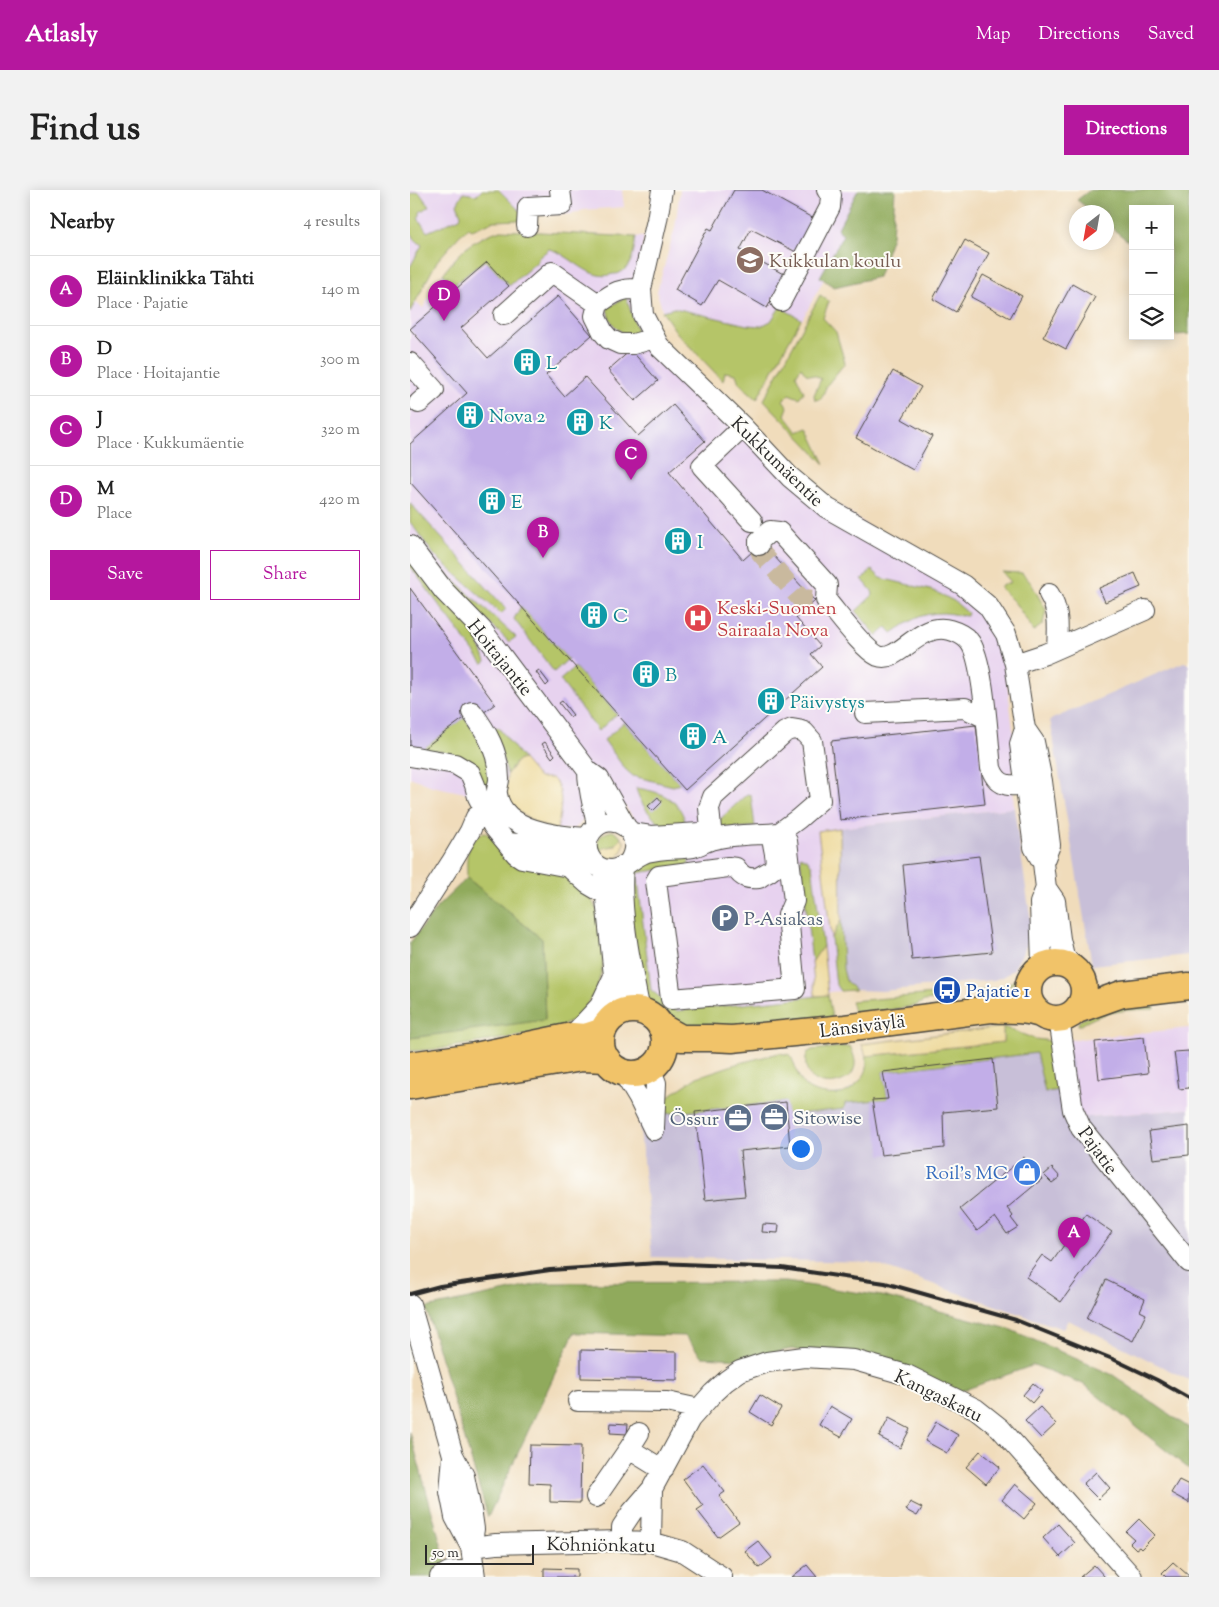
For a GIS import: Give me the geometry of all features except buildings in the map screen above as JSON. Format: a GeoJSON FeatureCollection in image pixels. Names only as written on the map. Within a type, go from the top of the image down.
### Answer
{"type":"FeatureCollection","features":[{"type":"Feature","properties":{"kind":"main road"},"geometry":{"type":"LineString","coordinates":[[991,1009],[1007,993],[1036,973],[1053,962],[1063,963],[1078,975],[1084,992],[1083,1001],[1058,1014],[1030,1004],[1027,995],[1036,973]]}},
{"type":"Feature","properties":{"kind":"main road","name":"Länsiväylä"},"geometry":{"type":"LineString","coordinates":[[1078,975],[1122,994]]}},
{"type":"Feature","properties":{"kind":"main road","name":"Länsiväylä"},"geometry":{"type":"LineString","coordinates":[[661,1027],[681,1038],[732,1039],[845,1028],[991,1009],[1004,1011],[1023,1009],[1058,1014],[1122,994],[1189,986]]}},
{"type":"Feature","properties":{"kind":"main road"},"geometry":{"type":"LineString","coordinates":[[412,1069],[582,1058],[637,1073],[653,1066],[660,1059],[665,1046],[661,1027],[652,1017],[631,1012],[611,1020],[603,1031],[602,1045],[615,1066]]}},
{"type":"Feature","properties":{"kind":"main road"},"geometry":{"type":"LineString","coordinates":[[412,1069],[603,1031]]}},
{"type":"Feature","properties":{"kind":"main road","name":"Länsiväylä"},"geometry":{"type":"LineString","coordinates":[[653,1066],[664,1066],[690,1054],[732,1039]]}},
{"type":"Feature","properties":{"kind":"street"},"geometry":{"type":"LineString","coordinates":[[527,226],[528,207],[562,206],[560,190]]}},
{"type":"Feature","properties":{"kind":"street","name":"Kukkumäentie"},"geometry":{"type":"LineString","coordinates":[[662,190],[658,220],[641,289],[643,315],[659,346],[743,427],[790,477],[827,508],[963,585],[988,606],[1006,634],[1015,664],[1025,729],[1020,744],[1034,782],[1050,845],[1043,863],[1046,888],[1055,901],[1064,956],[1078,975]]}},
{"type":"Feature","properties":{"kind":"street"},"geometry":{"type":"LineString","coordinates":[[780,301],[830,207],[831,195],[827,190]]}},
{"type":"Feature","properties":{"kind":"street"},"geometry":{"type":"LineString","coordinates":[[504,315],[552,272],[598,304]]}},
{"type":"Feature","properties":{"kind":"street"},"geometry":{"type":"LineString","coordinates":[[641,289],[627,288],[613,292],[598,304],[595,316],[603,332],[620,344],[633,344],[655,338]]}},
{"type":"Feature","properties":{"kind":"street"},"geometry":{"type":"LineString","coordinates":[[410,363],[434,390],[413,402]]}},
{"type":"Feature","properties":{"kind":"street"},"geometry":{"type":"LineString","coordinates":[[743,427],[702,466],[752,521]]}},
{"type":"Feature","properties":{"kind":"street"},"geometry":{"type":"LineString","coordinates":[[760,545],[759,540],[770,531],[779,532],[827,585],[820,600],[868,650],[879,656],[893,655],[922,634],[937,628],[963,635],[970,642],[978,660],[991,768],[995,778],[1001,783],[1010,786],[1034,782]]}},
{"type":"Feature","properties":{"kind":"street","name":"Hoitajantie"},"geometry":{"type":"LineString","coordinates":[[410,546],[444,591],[482,630],[588,771],[600,779],[629,830]]}},
{"type":"Feature","properties":{"kind":"street"},"geometry":{"type":"LineString","coordinates":[[1049,594],[1055,604],[1058,621],[1057,648]]}},
{"type":"Feature","properties":{"kind":"street"},"geometry":{"type":"LineString","coordinates":[[1015,664],[1145,610]]}},
{"type":"Feature","properties":{"kind":"street"},"geometry":{"type":"LineString","coordinates":[[865,713],[965,708],[986,718]]}},
{"type":"Feature","properties":{"kind":"street"},"geometry":{"type":"LineString","coordinates":[[472,712],[487,732],[495,752],[499,778],[493,826],[509,843],[516,854],[522,858],[569,867],[588,884],[605,894]]}},
{"type":"Feature","properties":{"kind":"street"},"geometry":{"type":"LineString","coordinates":[[712,839],[709,808],[713,797],[785,732],[792,729],[804,732],[812,741],[820,800],[779,833],[773,843],[776,859],[775,865],[770,871],[764,873],[758,870],[747,871],[741,876],[736,868],[728,867],[659,876],[656,881],[671,998],[795,988],[788,915],[794,901],[787,841],[779,833]]}},
{"type":"Feature","properties":{"kind":"street"},"geometry":{"type":"LineString","coordinates":[[410,756],[455,764],[470,773],[478,797],[494,810],[537,832],[565,837],[592,832],[605,822],[612,822],[620,823],[629,830],[652,836],[700,833],[712,839]]}},
{"type":"Feature","properties":{"kind":"street","name":"Hoitajantie"},"geometry":{"type":"LineString","coordinates":[[588,771],[588,786],[593,798],[592,832]]}},
{"type":"Feature","properties":{"kind":"street"},"geometry":{"type":"LineString","coordinates":[[410,927],[470,831],[476,817],[494,810]]}},
{"type":"Feature","properties":{"kind":"street"},"geometry":{"type":"LineString","coordinates":[[629,830],[634,840],[635,848],[626,864],[622,883],[631,1012]]}},
{"type":"Feature","properties":{"kind":"street"},"geometry":{"type":"LineString","coordinates":[[592,832],[586,846],[597,864],[605,894],[614,976],[631,1012]]}},
{"type":"Feature","properties":{"kind":"street"},"geometry":{"type":"LineString","coordinates":[[509,843],[572,852],[597,864],[616,869],[648,852],[701,845],[712,839],[779,833]]}},
{"type":"Feature","properties":{"kind":"street","name":"Kukkumäentie"},"geometry":{"type":"LineString","coordinates":[[1036,973],[1040,903],[1046,888]]}},
{"type":"Feature","properties":{"kind":"street"},"geometry":{"type":"LineString","coordinates":[[572,1036],[600,1006],[614,976]]}},
{"type":"Feature","properties":{"kind":"street","name":"Pajatie"},"geometry":{"type":"LineString","coordinates":[[1058,1014],[1073,1110],[1081,1128],[1188,1260]]}},
{"type":"Feature","properties":{"kind":"street"},"geometry":{"type":"LineString","coordinates":[[615,1066],[638,1097],[654,1130],[656,1083],[653,1066]]}},
{"type":"Feature","properties":{"kind":"street"},"geometry":{"type":"LineString","coordinates":[[410,1304],[453,1456],[464,1476],[474,1529],[471,1547],[475,1573],[449,1572],[440,1577]]}},
{"type":"Feature","properties":{"kind":"street","name":"Kangaskatu"},"geometry":{"type":"LineString","coordinates":[[622,1541],[622,1527],[652,1489],[690,1419],[713,1393],[740,1371],[767,1362],[804,1357],[854,1360],[907,1375],[976,1409],[1000,1428],[1132,1577]]}},
{"type":"Feature","properties":{"kind":"street"},"geometry":{"type":"LineString","coordinates":[[578,1401],[667,1402],[699,1409]]}},
{"type":"Feature","properties":{"kind":"street"},"geometry":{"type":"LineString","coordinates":[[596,1497],[634,1441],[663,1470]]}},
{"type":"Feature","properties":{"kind":"street","name":"Kangaskatu"},"geometry":{"type":"LineString","coordinates":[[651,1542],[652,1489]]}},
{"type":"Feature","properties":{"kind":"street","name":"Köhniönkatu"},"geometry":{"type":"LineString","coordinates":[[471,1547],[496,1544],[651,1542],[682,1551],[722,1577]]}},
{"type":"Feature","properties":{"kind":"shaded area"},"geometry":{"type":"Polygon","coordinates":[[[410,190],[482,190],[460,218],[427,232],[410,267],[410,190]]]}},
{"type":"Feature","properties":{"kind":"shaded area"},"geometry":{"type":"Polygon","coordinates":[[[499,190],[622,190],[624,207],[583,210],[573,214],[543,215],[521,212],[499,190]]]}},
{"type":"Feature","properties":{"kind":"shaded area","name":"Kukkulan koulu"},"geometry":{"type":"Polygon","coordinates":[[[680,190],[872,190],[802,320],[800,319],[783,351],[664,316],[657,292],[675,228],[680,190]]]}},
{"type":"Feature","properties":{"kind":"shaded area","name":"Keski-Suomen Sairaala Nova"},"geometry":{"type":"Polygon","coordinates":[[[501,230],[644,237],[633,303],[736,432],[960,592],[979,609],[991,626],[1004,656],[1017,763],[1012,769],[1014,808],[840,828],[846,981],[855,990],[829,992],[828,995],[677,1011],[644,1002],[637,869],[644,827],[637,823],[625,806],[585,817],[573,829],[557,830],[561,799],[552,778],[539,778],[527,764],[504,784],[484,792],[465,793],[432,786],[410,777],[410,312],[416,303],[423,308],[453,260],[468,246],[483,236],[501,230]]]}},
{"type":"Feature","properties":{"kind":"shaded area"},"geometry":{"type":"Polygon","coordinates":[[[1184,662],[1189,664],[1189,955],[1092,965],[1050,720],[1184,662]]]}},
{"type":"Feature","properties":{"kind":"shaded area"},"geometry":{"type":"Polygon","coordinates":[[[1014,808],[1032,928],[1031,938],[1013,970],[1005,976],[994,980],[882,991],[855,990],[846,981],[843,969],[840,828],[1014,808]]]}},
{"type":"Feature","properties":{"kind":"shaded area"},"geometry":{"type":"Polygon","coordinates":[[[1189,1028],[1189,1109],[1078,1118],[1069,1040],[1189,1028]]]}},
{"type":"Feature","properties":{"kind":"shaded area"},"geometry":{"type":"Polygon","coordinates":[[[1069,1040],[1078,1118],[1189,1109],[1189,1380],[1068,1320],[1063,1329],[869,1262],[652,1257],[638,1108],[844,1093],[879,1068],[1069,1040]]]}},
{"type":"Feature","properties":{"kind":"green space"},"geometry":{"type":"Polygon","coordinates":[[[482,190],[499,190],[521,212],[520,220],[493,221],[472,230],[469,228],[460,235],[437,261],[410,312],[410,267],[422,245],[413,238],[411,233],[410,194],[419,192],[429,206],[420,212],[418,218],[427,232],[460,218],[461,215],[457,204],[463,193],[477,195],[482,190]]]}},
{"type":"Feature","properties":{"kind":"green space"},"geometry":{"type":"Polygon","coordinates":[[[858,190],[895,190],[892,236],[878,277],[834,287],[820,277],[843,235],[837,230],[858,190]]]}},
{"type":"Feature","properties":{"kind":"green space"},"geometry":{"type":"Polygon","coordinates":[[[1090,190],[1189,190],[1189,334],[1174,334],[1174,205],[1129,205],[1129,242],[1114,230],[1114,205],[1084,205],[1077,200],[1090,190]]]}},
{"type":"Feature","properties":{"kind":"green space"},"geometry":{"type":"Polygon","coordinates":[[[501,230],[636,237],[634,252],[628,266],[617,274],[596,275],[565,256],[549,249],[509,286],[485,260],[454,285],[443,274],[468,246],[491,233],[501,230]]]}},
{"type":"Feature","properties":{"kind":"green space"},"geometry":{"type":"Polygon","coordinates":[[[820,295],[829,301],[823,318],[836,332],[845,363],[827,385],[821,399],[815,400],[814,395],[821,379],[806,374],[801,367],[796,375],[804,392],[799,398],[789,394],[783,400],[788,407],[785,415],[798,432],[808,428],[825,464],[764,400],[820,295]]]}},
{"type":"Feature","properties":{"kind":"green space"},"geometry":{"type":"Polygon","coordinates":[[[626,297],[637,330],[634,335],[619,330],[612,323],[608,313],[607,308],[626,297]]]}},
{"type":"Feature","properties":{"kind":"green space"},"geometry":{"type":"Polygon","coordinates":[[[780,307],[801,319],[757,399],[739,383],[736,374],[725,372],[723,381],[677,333],[662,311],[674,308],[747,325],[761,326],[771,321],[780,307]]]}},
{"type":"Feature","properties":{"kind":"green space"},"geometry":{"type":"Polygon","coordinates":[[[410,503],[506,609],[501,614],[435,556],[410,522],[410,503]]]}},
{"type":"Feature","properties":{"kind":"green space"},"geometry":{"type":"Polygon","coordinates":[[[410,558],[473,630],[486,661],[483,664],[410,566],[410,558]]]}},
{"type":"Feature","properties":{"kind":"green space"},"geometry":{"type":"Polygon","coordinates":[[[438,566],[516,637],[509,642],[456,590],[438,566]]]}},
{"type":"Feature","properties":{"kind":"green space"},"geometry":{"type":"Polygon","coordinates":[[[872,570],[881,578],[934,591],[954,601],[968,613],[967,616],[943,613],[928,614],[910,621],[892,633],[887,627],[877,636],[856,611],[873,595],[862,579],[872,570]]]}},
{"type":"Feature","properties":{"kind":"green space"},"geometry":{"type":"Polygon","coordinates":[[[1002,572],[1022,573],[1031,583],[1046,610],[1043,624],[1034,631],[1015,603],[999,587],[1011,582],[1002,572]]]}},
{"type":"Feature","properties":{"kind":"green space"},"geometry":{"type":"Polygon","coordinates":[[[521,606],[568,659],[554,672],[514,619],[521,606]]]}},
{"type":"Feature","properties":{"kind":"green space"},"geometry":{"type":"Polygon","coordinates":[[[575,667],[617,714],[598,731],[560,680],[575,667]]]}},
{"type":"Feature","properties":{"kind":"green space"},"geometry":{"type":"Polygon","coordinates":[[[465,717],[488,761],[491,780],[489,790],[484,792],[454,755],[441,751],[420,751],[465,717]]]}},
{"type":"Feature","properties":{"kind":"green space"},"geometry":{"type":"Polygon","coordinates":[[[624,722],[680,784],[673,786],[633,776],[625,769],[604,740],[624,722]]]}},
{"type":"Feature","properties":{"kind":"green space"},"geometry":{"type":"Polygon","coordinates":[[[498,727],[523,759],[517,761],[507,774],[494,730],[498,727]]]}},
{"type":"Feature","properties":{"kind":"green space"},"geometry":{"type":"Polygon","coordinates":[[[636,788],[652,791],[673,801],[685,822],[663,826],[646,809],[636,788]]]}},
{"type":"Feature","properties":{"kind":"green space"},"geometry":{"type":"Polygon","coordinates":[[[747,794],[751,795],[755,827],[723,828],[716,823],[747,794]]]}},
{"type":"Feature","properties":{"kind":"green space"},"geometry":{"type":"Polygon","coordinates":[[[613,831],[621,837],[616,844],[599,852],[598,840],[600,837],[605,833],[613,831]]]}},
{"type":"Feature","properties":{"kind":"green space"},"geometry":{"type":"Polygon","coordinates":[[[484,832],[558,869],[590,896],[599,915],[603,965],[596,991],[579,1016],[556,1030],[438,1049],[410,1051],[410,1038],[545,1019],[542,939],[467,878],[467,858],[470,846],[484,832]]]}},
{"type":"Feature","properties":{"kind":"green space"},"geometry":{"type":"Polygon","coordinates":[[[688,851],[689,865],[637,873],[651,990],[677,1011],[828,995],[832,1018],[699,1031],[662,1019],[644,1002],[627,886],[632,876],[644,864],[652,860],[688,851]]]}},
{"type":"Feature","properties":{"kind":"green space"},"geometry":{"type":"Polygon","coordinates":[[[800,856],[807,859],[812,866],[823,946],[812,962],[800,856]]]}},
{"type":"Feature","properties":{"kind":"green space"},"geometry":{"type":"Polygon","coordinates":[[[467,878],[542,939],[545,1020],[410,1038],[410,943],[438,906],[467,878]]]}},
{"type":"Feature","properties":{"kind":"green space"},"geometry":{"type":"Polygon","coordinates":[[[841,920],[843,969],[846,981],[855,990],[840,991],[836,985],[831,938],[841,920]]]}},
{"type":"Feature","properties":{"kind":"green space"},"geometry":{"type":"Polygon","coordinates":[[[1016,979],[1017,981],[999,992],[978,997],[978,991],[1001,988],[1016,979]]]}},
{"type":"Feature","properties":{"kind":"green space"},"geometry":{"type":"Polygon","coordinates":[[[935,994],[935,1000],[924,1001],[915,1006],[855,1015],[851,1001],[935,994]]]}},
{"type":"Feature","properties":{"kind":"green space"},"geometry":{"type":"Polygon","coordinates":[[[1154,1003],[1155,1009],[1116,1012],[1099,1016],[1078,1025],[1079,1021],[1103,1009],[1154,1003]]]}},
{"type":"Feature","properties":{"kind":"green space"},"geometry":{"type":"Polygon","coordinates":[[[1003,1027],[1035,1039],[1053,1041],[1061,1090],[1045,1092],[1036,1053],[883,1072],[888,1099],[845,1103],[844,1109],[787,1115],[785,1102],[662,1114],[661,1099],[666,1098],[697,1077],[736,1064],[779,1053],[790,1055],[802,1082],[809,1089],[821,1093],[840,1094],[851,1089],[865,1074],[867,1066],[866,1056],[1003,1042],[1003,1027]]]}},
{"type":"Feature","properties":{"kind":"green space"},"geometry":{"type":"Polygon","coordinates":[[[850,1046],[855,1063],[854,1069],[850,1076],[843,1081],[824,1083],[816,1080],[809,1074],[806,1065],[807,1053],[812,1050],[850,1046]]]}},
{"type":"Feature","properties":{"kind":"green space"},"geometry":{"type":"Polygon","coordinates":[[[786,1282],[882,1296],[1009,1329],[1113,1375],[1189,1428],[1189,1469],[1083,1384],[1034,1365],[956,1393],[792,1349],[740,1359],[702,1357],[685,1336],[574,1333],[488,1517],[426,1308],[544,1283],[786,1282]]]}},
{"type":"Feature","properties":{"kind":"green space"},"geometry":{"type":"Polygon","coordinates":[[[410,1432],[445,1559],[448,1577],[410,1577],[410,1432]]]}},
{"type":"Feature","properties":{"kind":"sand"},"geometry":{"type":"Polygon","coordinates":[[[523,759],[539,778],[552,778],[559,789],[561,802],[557,830],[537,824],[513,808],[506,793],[507,774],[517,761],[523,759]]]}},
{"type":"Feature","properties":{"kind":"sand"},"geometry":{"type":"Polygon","coordinates":[[[840,828],[841,920],[831,938],[818,831],[840,828]]]}},
{"type":"Feature","properties":{"kind":"sand"},"geometry":{"type":"Polygon","coordinates":[[[621,837],[624,841],[622,852],[616,858],[609,858],[599,852],[603,848],[615,846],[621,837]]]}},
{"type":"Feature","properties":{"kind":"sand"},"geometry":{"type":"Polygon","coordinates":[[[823,946],[828,995],[815,996],[812,962],[823,946]]]}},
{"type":"Feature","properties":{"kind":"sand"},"geometry":{"type":"Polygon","coordinates":[[[1003,1027],[1003,1042],[866,1056],[862,1044],[1003,1027]]]}},
{"type":"Feature","properties":{"kind":"tunnel"},"geometry":{"type":"LineString","coordinates":[[759,545],[761,553],[801,599],[814,600]]}},
{"type":"Feature","properties":{"kind":"railway"},"geometry":{"type":"LineString","coordinates":[[410,1294],[440,1286],[550,1270],[658,1263],[782,1268],[885,1283],[1016,1320],[1115,1360],[1189,1398]]}},
{"type":"Feature","properties":{"kind":"place","name":"Kukkulan koulu"},"geometry":{"type":"Point","coordinates":[750,260]}},
{"type":"Feature","properties":{"kind":"place","name":"M"},"geometry":{"type":"Point","coordinates":[444,321]}},
{"type":"Feature","properties":{"kind":"place","name":"L"},"geometry":{"type":"Point","coordinates":[527,362]}},
{"type":"Feature","properties":{"kind":"place","name":"Nova 2"},"geometry":{"type":"Point","coordinates":[470,415]}},
{"type":"Feature","properties":{"kind":"place","name":"K"},"geometry":{"type":"Point","coordinates":[580,422]}},
{"type":"Feature","properties":{"kind":"place","name":"J"},"geometry":{"type":"Point","coordinates":[631,480]}},
{"type":"Feature","properties":{"kind":"place","name":"E"},"geometry":{"type":"Point","coordinates":[492,501]}},
{"type":"Feature","properties":{"kind":"place","name":"I"},"geometry":{"type":"Point","coordinates":[678,541]}},
{"type":"Feature","properties":{"kind":"place","name":"D"},"geometry":{"type":"Point","coordinates":[543,558]}},
{"type":"Feature","properties":{"kind":"place","name":"C"},"geometry":{"type":"Point","coordinates":[594,615]}},
{"type":"Feature","properties":{"kind":"place","name":"Keski-Suomen Sairaala Nova"},"geometry":{"type":"Point","coordinates":[698,618]}},
{"type":"Feature","properties":{"kind":"place","name":"B"},"geometry":{"type":"Point","coordinates":[646,674]}},
{"type":"Feature","properties":{"kind":"place","name":"Päivystys"},"geometry":{"type":"Point","coordinates":[771,701]}},
{"type":"Feature","properties":{"kind":"place","name":"A"},"geometry":{"type":"Point","coordinates":[693,736]}},
{"type":"Feature","properties":{"kind":"place","name":"P-Asiakas"},"geometry":{"type":"Point","coordinates":[725,918]}},
{"type":"Feature","properties":{"kind":"place","name":"Pajatie 1"},"geometry":{"type":"Point","coordinates":[947,990]}},
{"type":"Feature","properties":{"kind":"place","name":"Sitowise"},"geometry":{"type":"Point","coordinates":[774,1117]}},
{"type":"Feature","properties":{"kind":"place","name":"Össur"},"geometry":{"type":"Point","coordinates":[738,1118]}},
{"type":"Feature","properties":{"kind":"place","name":"Roil's MC"},"geometry":{"type":"Point","coordinates":[1027,1172]}},
{"type":"Feature","properties":{"kind":"place","name":"Eläinklinikka Tähti"},"geometry":{"type":"Point","coordinates":[1074,1258]}}]}
